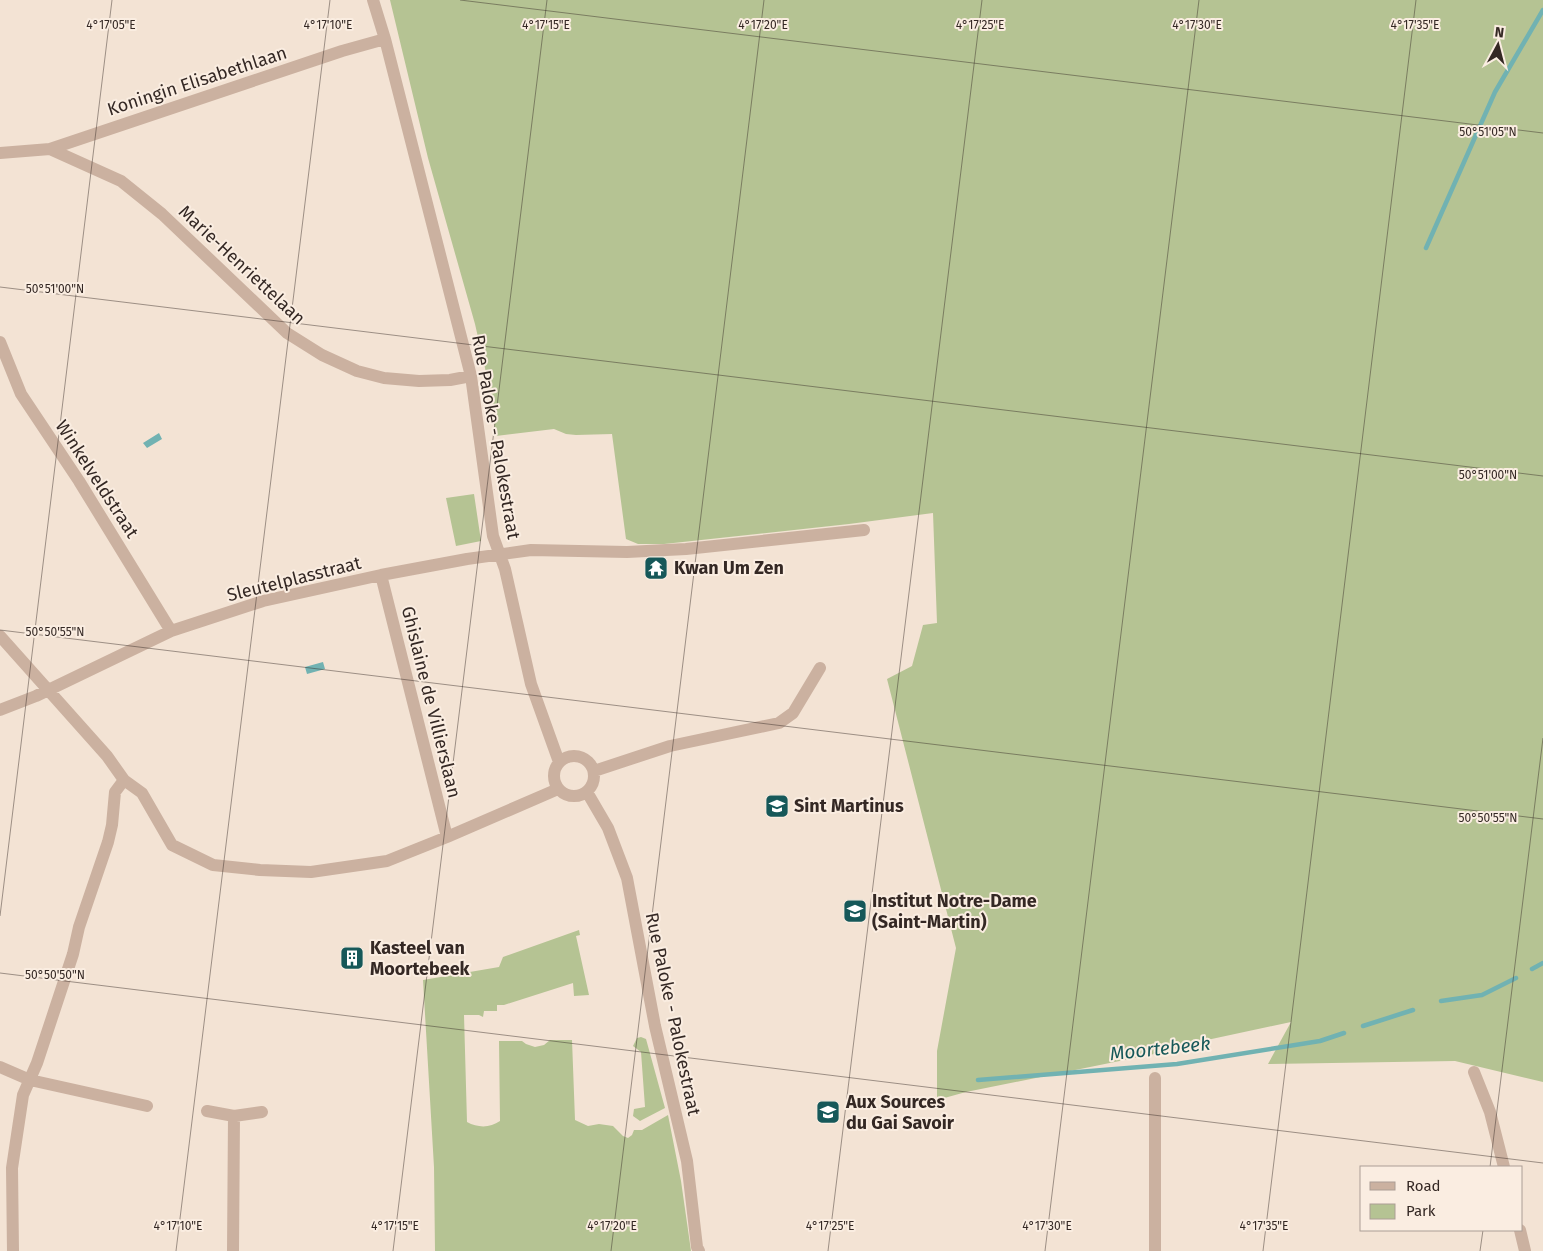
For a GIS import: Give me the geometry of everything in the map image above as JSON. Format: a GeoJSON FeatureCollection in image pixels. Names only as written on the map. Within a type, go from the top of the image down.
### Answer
{"type":"FeatureCollection","features":[{"type":"Feature","properties":{"kind":"street","name":"Rue Paloke - Palokestraat"},"geometry":{"type":"LineString","coordinates":[[373,0],[385,39],[471,376],[494,536],[531,684],[559,762],[553,775],[554,783],[558,789]]}},
{"type":"Feature","properties":{"kind":"street","name":"Koningin Elisabethlaan"},"geometry":{"type":"LineString","coordinates":[[50,149],[342,51],[385,39]]}},
{"type":"Feature","properties":{"kind":"street","name":"Marie-Henriettelaan"},"geometry":{"type":"LineString","coordinates":[[0,153],[50,149],[121,182],[162,214],[286,333],[322,355],[358,371],[384,378],[419,381],[450,380],[471,376]]}},
{"type":"Feature","properties":{"kind":"street","name":"Winkelveldstraat"},"geometry":{"type":"LineString","coordinates":[[0,342],[21,394],[79,481],[171,631]]}},
{"type":"Feature","properties":{"kind":"street","name":"Sleutelplasstraat"},"geometry":{"type":"LineString","coordinates":[[0,710],[17,704],[171,631],[263,601],[381,576],[531,550],[627,552],[686,549],[864,530]]}},
{"type":"Feature","properties":{"kind":"street","name":"Ghislaine de Villierslaan"},"geometry":{"type":"LineString","coordinates":[[381,576],[447,838]]}},
{"type":"Feature","properties":{"kind":"street"},"geometry":{"type":"LineString","coordinates":[[0,636],[107,756],[124,780],[142,793],[172,845],[213,865],[260,870],[312,872],[387,861],[447,838],[558,789],[562,793],[575,797],[586,792],[592,786],[594,771],[591,764],[585,759],[579,756],[572,756],[559,762]]}},
{"type":"Feature","properties":{"kind":"street"},"geometry":{"type":"LineString","coordinates":[[594,771],[670,746],[779,723],[794,713],[820,668]]}},
{"type":"Feature","properties":{"kind":"street"},"geometry":{"type":"LineString","coordinates":[[13,1251],[12,1168],[23,1095],[37,1063],[70,963],[79,927],[108,842],[116,792],[124,780]]}},
{"type":"Feature","properties":{"kind":"street","name":"Rue Paloke - Palokestraat"},"geometry":{"type":"LineString","coordinates":[[586,792],[608,828],[627,878],[656,1032],[687,1161],[699,1251]]}},
{"type":"Feature","properties":{"kind":"street"},"geometry":{"type":"LineString","coordinates":[[0,1067],[30,1080],[147,1106]]}},
{"type":"Feature","properties":{"kind":"street"},"geometry":{"type":"LineString","coordinates":[[1474,1072],[1490,1112],[1504,1166]]}},
{"type":"Feature","properties":{"kind":"street"},"geometry":{"type":"LineString","coordinates":[[1155,1078],[1155,1251]]}},
{"type":"Feature","properties":{"kind":"street"},"geometry":{"type":"LineString","coordinates":[[208,1111],[234,1116],[262,1112]]}},
{"type":"Feature","properties":{"kind":"street"},"geometry":{"type":"LineString","coordinates":[[233,1251],[234,1116]]}},
{"type":"Feature","properties":{"kind":"street"},"geometry":{"type":"LineString","coordinates":[[1520,1231],[1525,1251]]}},
{"type":"Feature","properties":{"kind":"green space"},"geometry":{"type":"Polygon","coordinates":[[[390,0],[1543,0],[1543,1082],[1455,1061],[1268,1064],[1291,1022],[1207,1040],[1164,1052],[966,1092],[937,1100],[937,1051],[956,948],[887,679],[912,666],[923,625],[937,623],[933,513],[664,544],[638,544],[626,539],[612,434],[576,435],[566,434],[554,429],[496,436],[487,377],[475,324],[428,158],[390,0]]]}},
{"type":"Feature","properties":{"kind":"green space"},"geometry":{"type":"Polygon","coordinates":[[[474,494],[481,541],[456,546],[446,498],[474,494]]]}},
{"type":"Feature","properties":{"kind":"green space"},"geometry":{"type":"Polygon","coordinates":[[[579,930],[580,935],[576,936],[589,995],[574,996],[573,983],[504,1005],[497,1005],[497,1011],[484,1011],[483,1017],[479,1015],[464,1015],[467,1122],[484,1126],[500,1121],[499,1041],[522,1041],[535,1047],[544,1045],[550,1040],[572,1040],[575,1120],[588,1126],[599,1124],[613,1126],[623,1136],[628,1138],[634,1130],[642,1130],[668,1115],[681,1181],[691,1251],[435,1251],[434,1167],[423,980],[499,967],[503,957],[579,930]]]}},
{"type":"Feature","properties":{"kind":"green space"},"geometry":{"type":"Polygon","coordinates":[[[637,1038],[646,1039],[665,1108],[640,1121],[633,1116],[634,1109],[645,1107],[641,1052],[633,1046],[637,1038]]]}},
{"type":"Feature","properties":{"kind":"water"},"geometry":{"type":"Polygon","coordinates":[[[159,433],[162,439],[147,448],[143,443],[159,433]]]}},
{"type":"Feature","properties":{"kind":"water"},"geometry":{"type":"Polygon","coordinates":[[[323,662],[325,669],[307,674],[305,667],[323,662]]]}},
{"type":"Feature","properties":{"kind":"waterway"},"geometry":{"type":"LineString","coordinates":[[1426,248],[1495,92],[1543,10]]}},
{"type":"Feature","properties":{"kind":"waterway"},"geometry":{"type":"LineString","coordinates":[[1532,969],[1543,963]]}},
{"type":"Feature","properties":{"kind":"waterway"},"geometry":{"type":"LineString","coordinates":[[1441,1001],[1482,995],[1516,978]]}},
{"type":"Feature","properties":{"kind":"waterway","name":"Moortebeek"},"geometry":{"type":"LineString","coordinates":[[1363,1026],[1413,1010]]}},
{"type":"Feature","properties":{"kind":"waterway","name":"Moortebeek"},"geometry":{"type":"LineString","coordinates":[[978,1080],[1177,1064],[1320,1041],[1344,1033]]}},
{"type":"Feature","properties":{"kind":"place","name":"Kwan Um Zen"},"geometry":{"type":"Point","coordinates":[656,568]}},
{"type":"Feature","properties":{"kind":"place","name":"Sint Martinus"},"geometry":{"type":"Point","coordinates":[777,806]}},
{"type":"Feature","properties":{"kind":"place","name":"Institut Notre-Dame (Saint-Martin)"},"geometry":{"type":"Point","coordinates":[855,911]}},
{"type":"Feature","properties":{"kind":"place","name":"Kasteel van Moortebeek"},"geometry":{"type":"Point","coordinates":[352,958]}},
{"type":"Feature","properties":{"kind":"place","name":"Aux Sources du Gai Savoir"},"geometry":{"type":"Point","coordinates":[828,1112]}}]}
